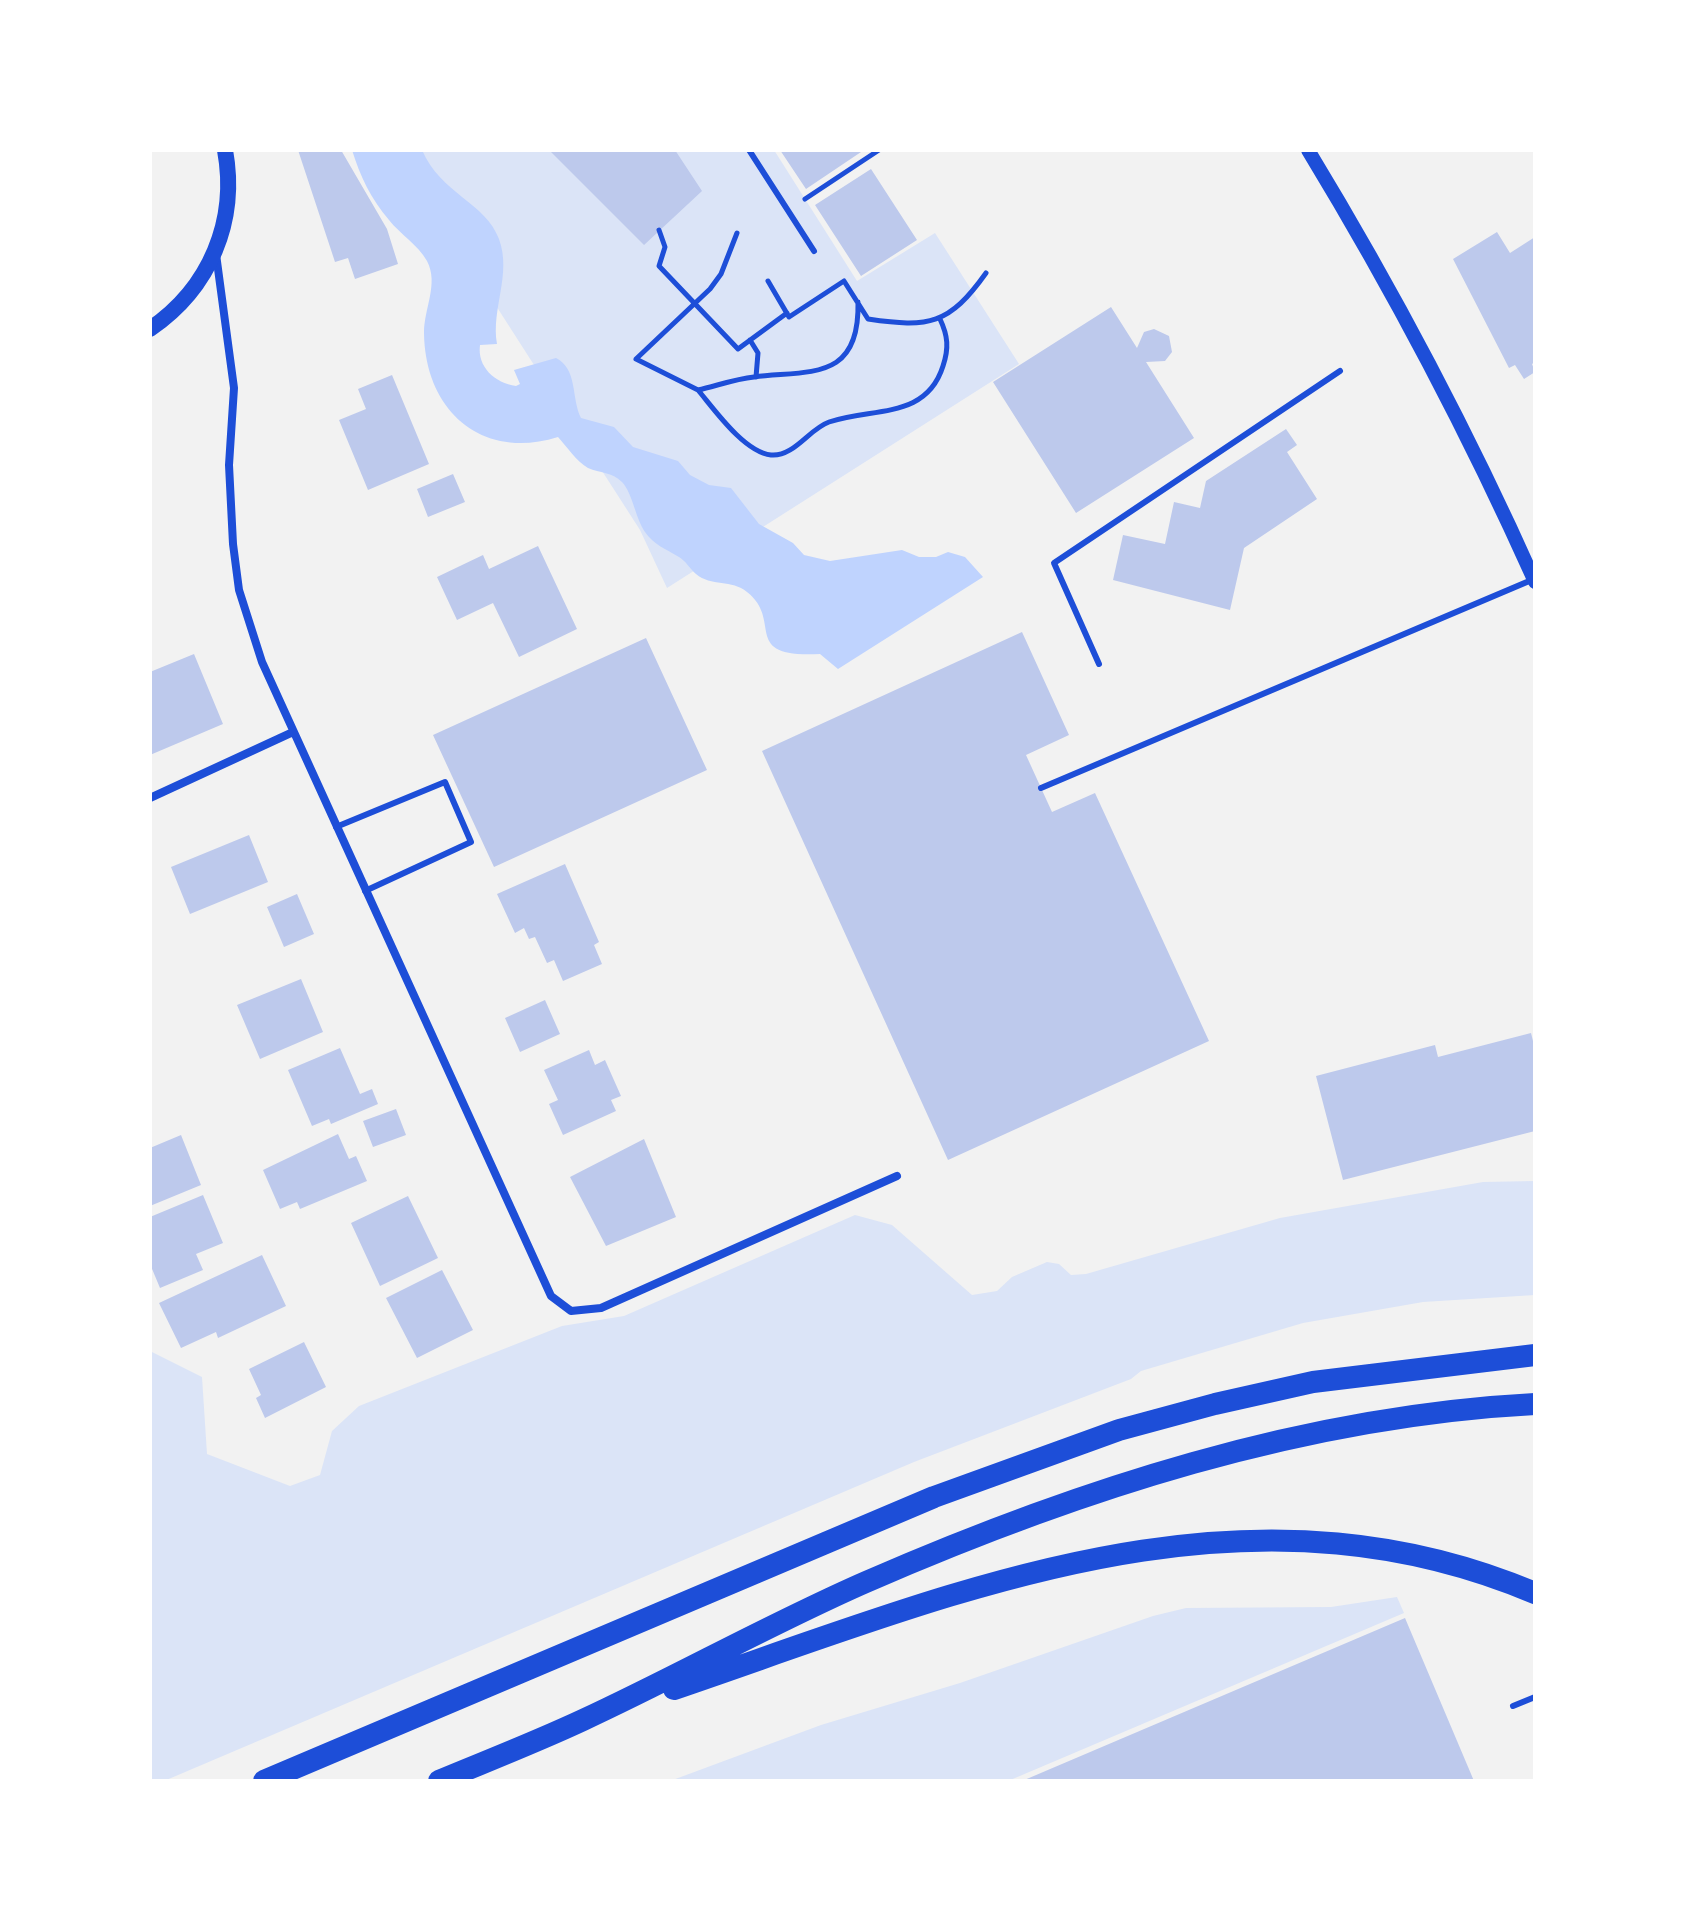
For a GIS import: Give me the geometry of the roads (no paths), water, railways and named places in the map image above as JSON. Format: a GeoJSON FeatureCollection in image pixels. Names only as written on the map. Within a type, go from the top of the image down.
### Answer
{"type":"FeatureCollection","features":[{"type":"Feature","properties":{"kind":"highway"},"geometry":{"type":"LineString","coordinates":[[264,1781],[934,1497],[1119,1430],[1313,1382],[1535,1355]]}},
{"type":"Feature","properties":{"kind":"highway"},"geometry":{"type":"LineString","coordinates":[[439,1781],[582,1720],[865,1583],[1032,1516],[1136,1480],[1229,1453],[1324,1432],[1419,1416],[1535,1404]]}},
{"type":"Feature","properties":{"kind":"highway"},"geometry":{"type":"LineString","coordinates":[[582,1720],[992,1580],[1081,1559],[1208,1542],[1293,1541],[1375,1549],[1456,1566],[1535,1593]]}},
{"type":"Feature","properties":{"kind":"main road"},"geometry":{"type":"LineString","coordinates":[[150,329],[187,297],[216,253],[229,188],[225,150]]}},
{"type":"Feature","properties":{"kind":"street"},"geometry":{"type":"LineString","coordinates":[[1308,150],[1412,326],[1464,427],[1534,580]]}},
{"type":"Feature","properties":{"kind":"street"},"geometry":{"type":"LineString","coordinates":[[216,253],[234,388],[229,478],[239,590],[262,662],[544,1285],[562,1307],[587,1311],[601,1308],[897,1176]]}},
{"type":"Feature","properties":{"kind":"street"},"geometry":{"type":"LineString","coordinates":[[150,798],[293,732]]}},
{"type":"Feature","properties":{"kind":"lane"},"geometry":{"type":"LineString","coordinates":[[749,150],[814,251]]}},
{"type":"Feature","properties":{"kind":"lane"},"geometry":{"type":"LineString","coordinates":[[1099,664],[1054,563],[1340,371]]}},
{"type":"Feature","properties":{"kind":"lane"},"geometry":{"type":"LineString","coordinates":[[1041,788],[1534,580]]}},
{"type":"Feature","properties":{"kind":"lane"},"geometry":{"type":"LineString","coordinates":[[336,827],[445,782],[471,842],[365,891]]}},
{"type":"Feature","properties":{"kind":"lane"},"geometry":{"type":"LineString","coordinates":[[1513,1706],[1535,1697]]}},
{"type":"Feature","properties":{"kind":"water"},"geometry":{"type":"Polygon","coordinates":[[[352,150],[422,150],[440,177],[492,226],[499,239],[503,266],[497,344],[480,345],[480,353],[485,367],[495,378],[516,386],[520,384],[514,370],[556,358],[568,369],[581,418],[614,427],[633,447],[678,461],[690,475],[709,485],[731,488],[759,524],[793,543],[804,555],[830,561],[902,550],[919,557],[936,557],[948,552],[965,557],[983,577],[838,669],[820,654],[795,654],[771,644],[763,614],[747,592],[702,578],[660,546],[642,526],[629,493],[618,479],[584,465],[558,437],[530,443],[505,442],[482,435],[463,423],[447,407],[435,386],[427,361],[424,333],[432,278],[427,261],[377,204],[362,178],[352,150]]]}}]}
